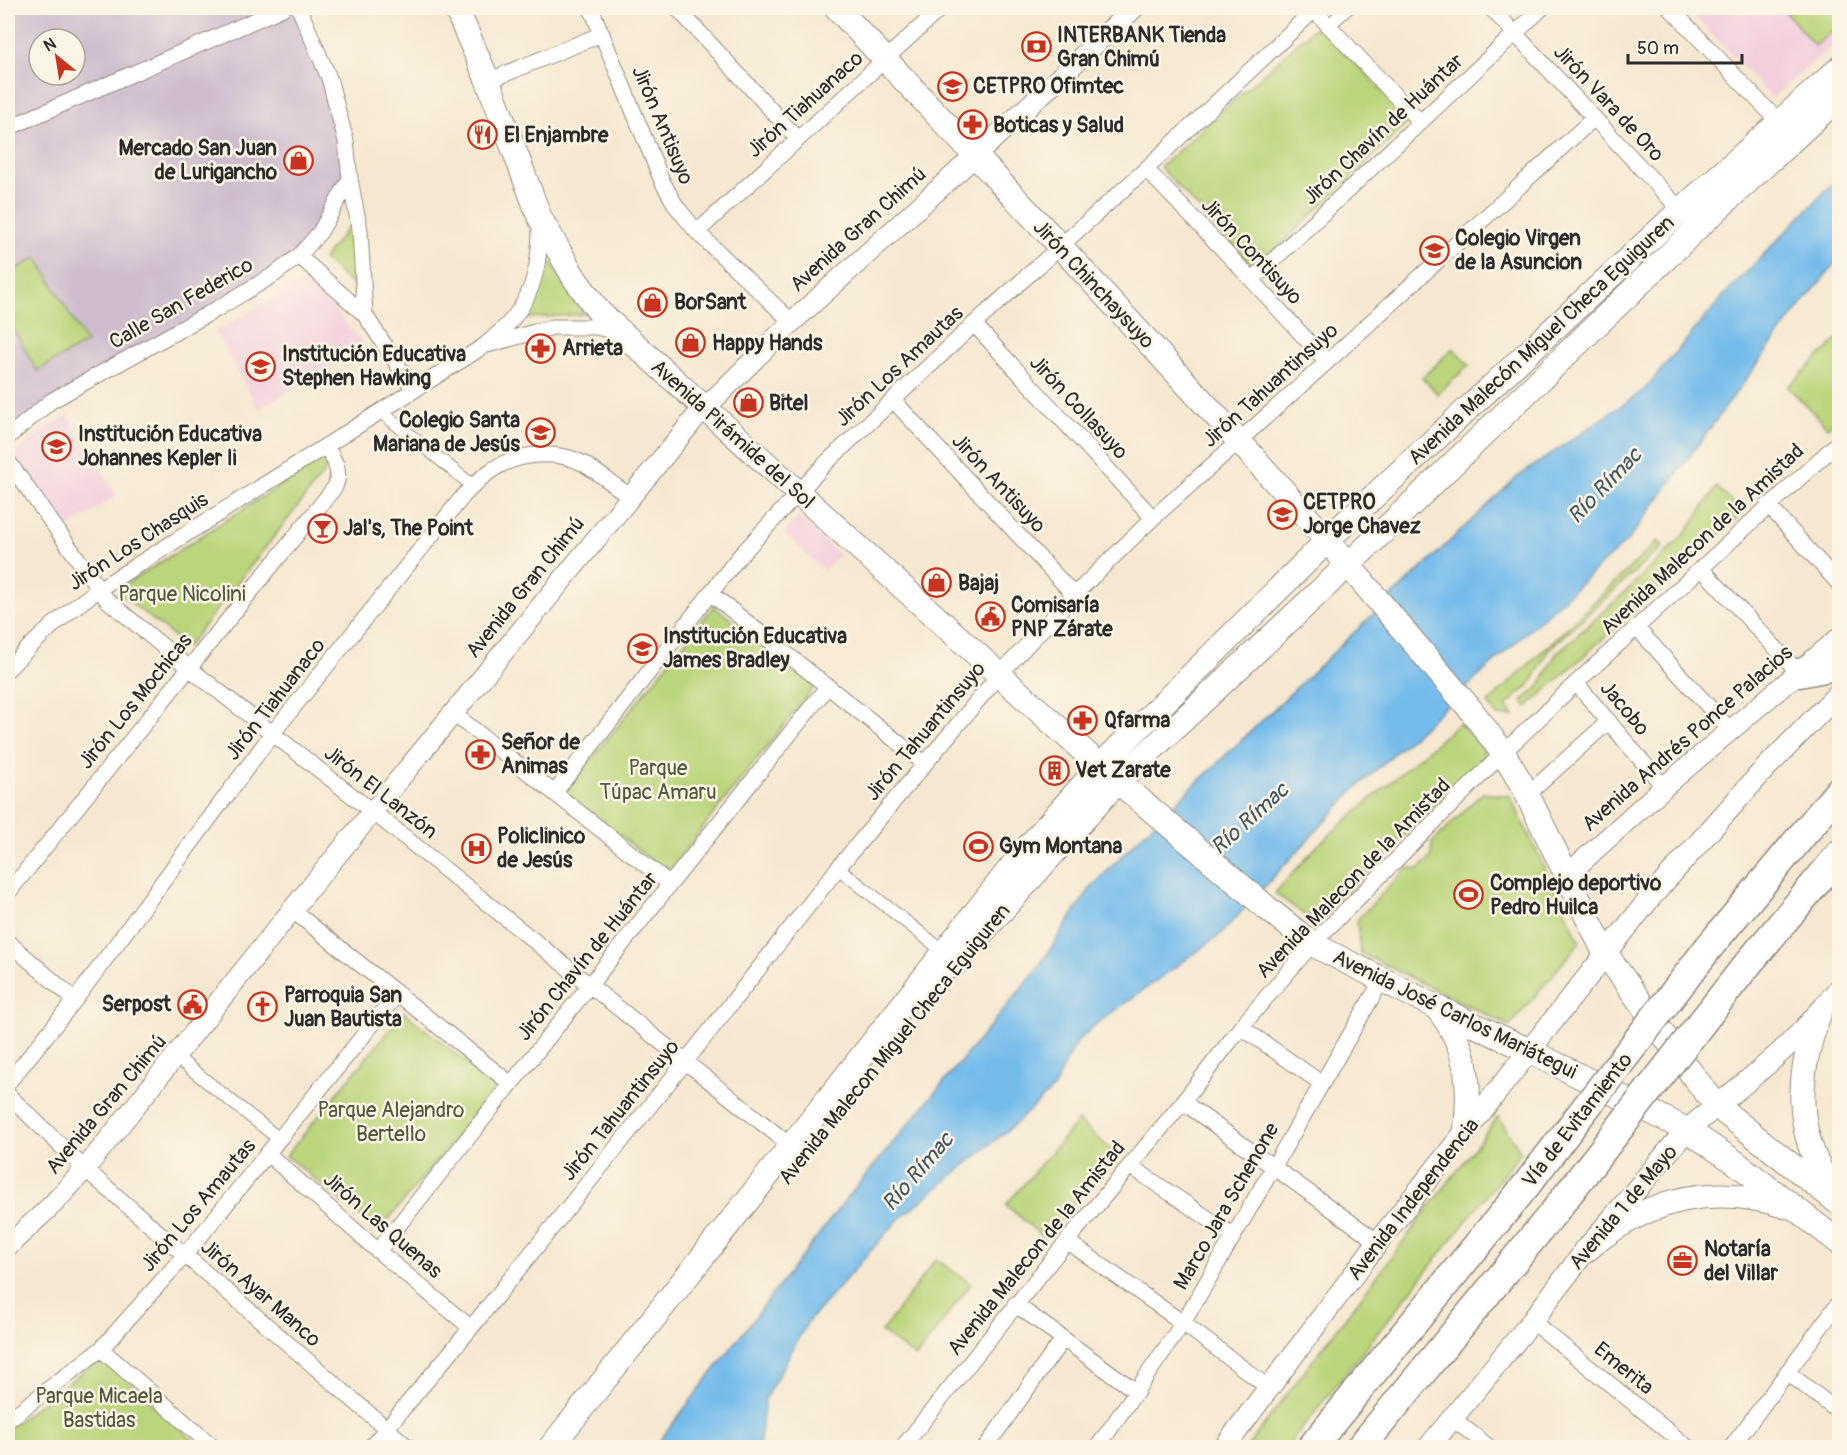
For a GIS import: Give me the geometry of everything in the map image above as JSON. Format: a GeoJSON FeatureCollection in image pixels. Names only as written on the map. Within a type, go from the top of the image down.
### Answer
{"type":"FeatureCollection","features":[{"type":"Feature","properties":{"kind":"highway"},"geometry":{"type":"LineString","coordinates":[[1799,673],[1839,665]]}},
{"type":"Feature","properties":{"kind":"highway","name":"Vía de Evitamiento"},"geometry":{"type":"LineString","coordinates":[[1311,1448],[1524,1188],[1709,947],[1839,790]]}},
{"type":"Feature","properties":{"kind":"highway","name":"Vía de Evitamiento"},"geometry":{"type":"LineString","coordinates":[[1360,1448],[1554,1212],[1742,971],[1839,854]]}},
{"type":"Feature","properties":{"kind":"main road","name":"Avenida Pirámide del Sol"},"geometry":{"type":"LineString","coordinates":[[456,8],[488,81],[540,218],[581,287],[600,313],[1117,780]]}},
{"type":"Feature","properties":{"kind":"main road","name":"Jirón Chinchaysuyo"},"geometry":{"type":"LineString","coordinates":[[837,8],[1239,441],[1352,570]]}},
{"type":"Feature","properties":{"kind":"main road","name":"Avenida Malecón Miguel Checa Eguiguren"},"geometry":{"type":"LineString","coordinates":[[1352,570],[1779,122],[1839,68]]}},
{"type":"Feature","properties":{"kind":"main road","name":"Avenida Malecón Miguel Checa Eguiguren"},"geometry":{"type":"LineString","coordinates":[[1223,644],[1327,540],[1689,219],[1839,96]]}},
{"type":"Feature","properties":{"kind":"main road"},"geometry":{"type":"LineString","coordinates":[[1352,570],[1471,710],[1503,753],[1527,795],[1605,953],[1694,1077],[1717,1106],[1839,1202]]}},
{"type":"Feature","properties":{"kind":"main road","name":"Avenida Malecon Miguel Checa Eguiguren"},"geometry":{"type":"LineString","coordinates":[[550,1448],[1021,855],[1117,780],[1352,570]]}},
{"type":"Feature","properties":{"kind":"main road","name":"Avenida Malecon Miguel Checa Eguiguren"},"geometry":{"type":"LineString","coordinates":[[571,1448],[797,1165],[959,957],[1117,780],[1223,644]]}},
{"type":"Feature","properties":{"kind":"main road","name":"Avenida Independencia"},"geometry":{"type":"LineString","coordinates":[[1224,1448],[1378,1242],[1605,953],[1650,898],[1760,774],[1839,692]]}},
{"type":"Feature","properties":{"kind":"main road","name":"Avenida José Carlos Mariátegui"},"geometry":{"type":"LineString","coordinates":[[1117,780],[1312,944],[1687,1130],[1735,1162],[1839,1243]]}},
{"type":"Feature","properties":{"kind":"main road","name":"Avenida 1 de Mayo"},"geometry":{"type":"LineString","coordinates":[[1428,1448],[1532,1321],[1585,1251],[1687,1130],[1777,1058],[1819,1014],[1839,987]]}},
{"type":"Feature","properties":{"kind":"main road"},"geometry":{"type":"LineString","coordinates":[[1436,1007],[1458,1039],[1466,1067],[1468,1108],[1466,1130]]}},
{"type":"Feature","properties":{"kind":"main road"},"geometry":{"type":"LineString","coordinates":[[1819,1014],[1802,1075],[1803,1113],[1811,1149],[1821,1172],[1839,1202]]}},
{"type":"Feature","properties":{"kind":"main road"},"geometry":{"type":"LineString","coordinates":[[1585,1251],[1606,1233],[1629,1219],[1679,1200],[1733,1195],[1765,1200],[1796,1209]]}},
{"type":"Feature","properties":{"kind":"street"},"geometry":{"type":"LineString","coordinates":[[8,128],[283,8]]}},
{"type":"Feature","properties":{"kind":"street"},"geometry":{"type":"LineString","coordinates":[[300,8],[329,78],[346,141],[350,179],[360,231],[365,315]]}},
{"type":"Feature","properties":{"kind":"street","name":"Jirón Antisuyo"},"geometry":{"type":"LineString","coordinates":[[591,8],[662,181],[676,206],[697,232],[792,322]]}},
{"type":"Feature","properties":{"kind":"street"},"geometry":{"type":"LineString","coordinates":[[677,8],[798,139]]}},
{"type":"Feature","properties":{"kind":"street","name":"Jirón Tiahuanaco"},"geometry":{"type":"LineString","coordinates":[[697,232],[941,8]]}},
{"type":"Feature","properties":{"kind":"street","name":"Avenida Gran Chimú"},"geometry":{"type":"LineString","coordinates":[[8,1246],[53,1204],[85,1169],[292,910],[630,496],[705,408],[792,322],[1134,8]]}},
{"type":"Feature","properties":{"kind":"street"},"geometry":{"type":"LineString","coordinates":[[1329,25],[1348,8]]}},
{"type":"Feature","properties":{"kind":"street","name":"Jirón Vara de Oro"},"geometry":{"type":"LineString","coordinates":[[1491,8],[1689,219]]}},
{"type":"Feature","properties":{"kind":"street","name":"Jirón Chavín de Huántar"},"geometry":{"type":"LineString","coordinates":[[1252,280],[1542,8]]}},
{"type":"Feature","properties":{"kind":"street"},"geometry":{"type":"LineString","coordinates":[[1670,8],[1779,122]]}},
{"type":"Feature","properties":{"kind":"street"},"geometry":{"type":"LineString","coordinates":[[1313,9],[1420,122]]}},
{"type":"Feature","properties":{"kind":"street","name":"Jirón Los Amautas"},"geometry":{"type":"LineString","coordinates":[[555,792],[710,593],[751,544],[825,465],[974,324],[1146,169],[1313,9]]}},
{"type":"Feature","properties":{"kind":"street"},"geometry":{"type":"LineString","coordinates":[[488,81],[602,34]]}},
{"type":"Feature","properties":{"kind":"street","name":"Jirón Tahuantinsuyo"},"geometry":{"type":"LineString","coordinates":[[370,1448],[471,1328],[686,1062],[838,868],[999,675],[1074,595],[1153,518],[1594,118]]}},
{"type":"Feature","properties":{"kind":"street","name":"Jirón Contisuyo"},"geometry":{"type":"LineString","coordinates":[[1146,169],[1327,362]]}},
{"type":"Feature","properties":{"kind":"street","name":"Calle San Federico"},"geometry":{"type":"LineString","coordinates":[[8,438],[51,401],[215,310],[275,274],[299,256],[320,231],[350,179]]}},
{"type":"Feature","properties":{"kind":"street","name":"Jirón Los Chasquis"},"geometry":{"type":"LineString","coordinates":[[8,669],[62,616],[99,589],[484,346],[514,318],[528,297],[537,272],[540,253],[540,218]]}},
{"type":"Feature","properties":{"kind":"street"},"geometry":{"type":"LineString","coordinates":[[299,256],[365,315],[414,390]]}},
{"type":"Feature","properties":{"kind":"street","name":"Jirón Collasuyo"},"geometry":{"type":"LineString","coordinates":[[974,324],[1153,518]]}},
{"type":"Feature","properties":{"kind":"street","name":"Jirón Los Chasquis"},"geometry":{"type":"LineString","coordinates":[[484,346],[553,327],[595,327],[621,332]]}},
{"type":"Feature","properties":{"kind":"street","name":"Jirón Antisuyo"},"geometry":{"type":"LineString","coordinates":[[893,400],[1074,595]]}},
{"type":"Feature","properties":{"kind":"street"},"geometry":{"type":"LineString","coordinates":[[381,411],[472,486]]}},
{"type":"Feature","properties":{"kind":"street","name":"Avenida Malecon de la Amistad"},"geometry":{"type":"LineString","coordinates":[[902,1448],[1015,1304],[1183,1102],[1241,1027],[1312,944],[1576,683],[1768,505],[1839,443]]}},
{"type":"Feature","properties":{"kind":"street","name":"Jirón Los Mochicas"},"geometry":{"type":"LineString","coordinates":[[8,892],[335,487],[337,466],[326,446]]}},
{"type":"Feature","properties":{"kind":"street","name":"Jirón Tiahuanaco"},"geometry":{"type":"LineString","coordinates":[[8,1083],[75,1000],[272,734],[472,486],[492,470],[510,461],[529,456],[565,456],[583,464],[630,496]]}},
{"type":"Feature","properties":{"kind":"street","name":"Jirón El Lanzón"},"geometry":{"type":"LineString","coordinates":[[8,461],[107,600],[189,668],[791,1146]]}},
{"type":"Feature","properties":{"kind":"street"},"geometry":{"type":"LineString","coordinates":[[1768,505],[1839,585]]}},
{"type":"Feature","properties":{"kind":"street"},"geometry":{"type":"LineString","coordinates":[[1701,567],[1799,673]]}},
{"type":"Feature","properties":{"kind":"street"},"geometry":{"type":"LineString","coordinates":[[710,593],[924,763]]}},
{"type":"Feature","properties":{"kind":"street"},"geometry":{"type":"LineString","coordinates":[[1636,627],[1730,730]]}},
{"type":"Feature","properties":{"kind":"street","name":"Avenida Andrés Ponce Palacios"},"geometry":{"type":"LineString","coordinates":[[1566,876],[1664,787],[1839,637]]}},
{"type":"Feature","properties":{"kind":"street","name":"Jacobo"},"geometry":{"type":"LineString","coordinates":[[1576,683],[1664,787]]}},
{"type":"Feature","properties":{"kind":"street","name":"Jirón Chavín de Huántar"},"geometry":{"type":"LineString","coordinates":[[378,1251],[828,686]]}},
{"type":"Feature","properties":{"kind":"street"},"geometry":{"type":"LineString","coordinates":[[454,714],[670,885]]}},
{"type":"Feature","properties":{"kind":"street"},"geometry":{"type":"LineString","coordinates":[[1527,795],[1608,721]]}},
{"type":"Feature","properties":{"kind":"street"},"geometry":{"type":"LineString","coordinates":[[838,868],[943,951]]}},
{"type":"Feature","properties":{"kind":"street"},"geometry":{"type":"LineString","coordinates":[[292,910],[511,1084]]}},
{"type":"Feature","properties":{"kind":"street"},"geometry":{"type":"LineString","coordinates":[[8,942],[75,1000]]}},
{"type":"Feature","properties":{"kind":"street","name":"Marco Jara Schenone"},"geometry":{"type":"LineString","coordinates":[[1097,1448],[1183,1323],[1382,980]]}},
{"type":"Feature","properties":{"kind":"street","name":"Jirón Los Amautas"},"geometry":{"type":"LineString","coordinates":[[8,1420],[101,1349],[185,1255],[398,994]]}},
{"type":"Feature","properties":{"kind":"street"},"geometry":{"type":"LineString","coordinates":[[1241,1027],[1321,1083]]}},
{"type":"Feature","properties":{"kind":"street"},"geometry":{"type":"LineString","coordinates":[[176,1057],[279,1139]]}},
{"type":"Feature","properties":{"kind":"street","name":"Jirón Ayar Manco"},"geometry":{"type":"LineString","coordinates":[[8,1095],[85,1169],[409,1448]]}},
{"type":"Feature","properties":{"kind":"street"},"geometry":{"type":"LineString","coordinates":[[1183,1102],[1378,1242]]}},
{"type":"Feature","properties":{"kind":"street","name":"Jirón Las Quenas"},"geometry":{"type":"LineString","coordinates":[[268,1154],[378,1251],[471,1328]]}},
{"type":"Feature","properties":{"kind":"street"},"geometry":{"type":"LineString","coordinates":[[1130,1166],[1234,1236]]}},
{"type":"Feature","properties":{"kind":"street"},"geometry":{"type":"LineString","coordinates":[[1067,1241],[1183,1323],[1269,1388]]}},
{"type":"Feature","properties":{"kind":"street"},"geometry":{"type":"LineString","coordinates":[[1731,1448],[1839,1301]]}},
{"type":"Feature","properties":{"kind":"street"},"geometry":{"type":"LineString","coordinates":[[1015,1304],[1137,1392]]}},
{"type":"Feature","properties":{"kind":"street","name":"Emerita"},"geometry":{"type":"LineString","coordinates":[[1532,1321],[1689,1448]]}},
{"type":"Feature","properties":{"kind":"street"},"geometry":{"type":"LineString","coordinates":[[985,1448],[1063,1340]]}},
{"type":"Feature","properties":{"kind":"street"},"geometry":{"type":"LineString","coordinates":[[101,1349],[213,1447]]}},
{"type":"Feature","properties":{"kind":"street"},"geometry":{"type":"LineString","coordinates":[[1787,1372],[1839,1413]]}},
{"type":"Feature","properties":{"kind":"street"},"geometry":{"type":"LineString","coordinates":[[1452,1418],[1490,1448]]}},
{"type":"Feature","properties":{"kind":"shaded area"},"geometry":{"type":"Polygon","coordinates":[[[8,8],[304,8],[331,72],[345,176],[296,266],[23,425],[8,441],[8,8]]]}},
{"type":"Feature","properties":{"kind":"shaded area"},"geometry":{"type":"Polygon","coordinates":[[[1687,8],[1839,8],[1839,39],[1772,98],[1687,8]]]}},
{"type":"Feature","properties":{"kind":"shaded area"},"geometry":{"type":"Polygon","coordinates":[[[303,281],[311,283],[365,346],[259,409],[215,332],[303,281]]]}},
{"type":"Feature","properties":{"kind":"shaded area"},"geometry":{"type":"Polygon","coordinates":[[[68,415],[117,496],[66,529],[12,457],[40,432],[68,415]]]}},
{"type":"Feature","properties":{"kind":"shaded area"},"geometry":{"type":"Polygon","coordinates":[[[799,517],[839,555],[824,571],[784,533],[799,517]]]}},
{"type":"Feature","properties":{"kind":"green space"},"geometry":{"type":"Polygon","coordinates":[[[1782,8],[1839,8],[1839,25],[1815,46],[1782,8]]]}},
{"type":"Feature","properties":{"kind":"green space"},"geometry":{"type":"Polygon","coordinates":[[[1318,28],[1323,30],[1411,120],[1255,269],[1160,167],[1312,30],[1318,28]]]}},
{"type":"Feature","properties":{"kind":"green space"},"geometry":{"type":"Polygon","coordinates":[[[351,224],[358,290],[323,259],[351,224]]]}},
{"type":"Feature","properties":{"kind":"green space"},"geometry":{"type":"Polygon","coordinates":[[[37,257],[86,343],[37,371],[8,319],[8,274],[37,257]]]}},
{"type":"Feature","properties":{"kind":"green space"},"geometry":{"type":"Polygon","coordinates":[[[547,257],[549,259],[584,314],[521,319],[547,257]]]}},
{"type":"Feature","properties":{"kind":"green space"},"geometry":{"type":"Polygon","coordinates":[[[1839,338],[1839,416],[1827,427],[1788,387],[1839,338]]]}},
{"type":"Feature","properties":{"kind":"green space"},"geometry":{"type":"Polygon","coordinates":[[[1453,348],[1469,365],[1438,394],[1422,378],[1453,348]]]}},
{"type":"Feature","properties":{"kind":"green space","name":"Parque Nicolini"},"geometry":{"type":"Polygon","coordinates":[[[323,460],[327,465],[324,473],[187,647],[119,593],[120,588],[323,460]]]}},
{"type":"Feature","properties":{"kind":"green space"},"geometry":{"type":"Polygon","coordinates":[[[1717,487],[1743,513],[1527,707],[1522,701],[1539,687],[1556,654],[1686,533],[1717,487]]]}},
{"type":"Feature","properties":{"kind":"green space"},"geometry":{"type":"Polygon","coordinates":[[[1658,541],[1663,546],[1549,649],[1532,682],[1506,706],[1514,716],[1497,716],[1488,703],[1658,541]]]}},
{"type":"Feature","properties":{"kind":"green space","name":"Parque Túpac Amaru"},"geometry":{"type":"Polygon","coordinates":[[[714,606],[815,686],[667,873],[565,792],[714,606]]]}},
{"type":"Feature","properties":{"kind":"green space"},"geometry":{"type":"Polygon","coordinates":[[[1459,723],[1484,750],[1482,759],[1323,915],[1306,916],[1275,893],[1319,844],[1459,723]]]}},
{"type":"Feature","properties":{"kind":"green space","name":"Complejo deportivo Pedro Huilca"},"geometry":{"type":"Polygon","coordinates":[[[1482,793],[1510,796],[1580,942],[1510,1026],[1360,953],[1357,920],[1407,868],[1419,869],[1431,857],[1432,843],[1482,793]]]}},
{"type":"Feature","properties":{"kind":"green space","name":"Parque Alejandro Bertello"},"geometry":{"type":"Polygon","coordinates":[[[404,1012],[497,1087],[379,1231],[286,1156],[404,1012]]]}},
{"type":"Feature","properties":{"kind":"green space"},"geometry":{"type":"Polygon","coordinates":[[[1498,1117],[1521,1152],[1287,1447],[1247,1447],[1498,1117]]]}},
{"type":"Feature","properties":{"kind":"green space"},"geometry":{"type":"Polygon","coordinates":[[[1078,1121],[1116,1154],[1044,1238],[1006,1205],[1078,1121]]]}},
{"type":"Feature","properties":{"kind":"green space"},"geometry":{"type":"Polygon","coordinates":[[[936,1259],[971,1284],[916,1357],[881,1332],[936,1259]]]}},
{"type":"Feature","properties":{"kind":"green space","name":"Parque Micaela Bastidas"},"geometry":{"type":"Polygon","coordinates":[[[102,1357],[202,1448],[8,1448],[8,1428],[102,1357]]]}},
{"type":"Feature","properties":{"kind":"water","name":"Río Rímac"},"geometry":{"type":"Polygon","coordinates":[[[1839,177],[1839,258],[1785,326],[1629,539],[1353,791],[1220,935],[1096,1024],[1076,1043],[1053,1089],[1014,1125],[898,1220],[807,1323],[765,1399],[759,1447],[654,1448],[843,1203],[1035,972],[1090,889],[1139,838],[1516,478],[1644,390],[1727,292],[1839,177]]]}},
{"type":"Feature","properties":{"kind":"place","name":"INTERBANK Tienda Gran Chimú"},"geometry":{"type":"Point","coordinates":[1036,47]}},
{"type":"Feature","properties":{"kind":"place","name":"CETPRO Ofimtec"},"geometry":{"type":"Point","coordinates":[952,86]}},
{"type":"Feature","properties":{"kind":"place","name":"Boticas y Salud"},"geometry":{"type":"Point","coordinates":[972,125]}},
{"type":"Feature","properties":{"kind":"place","name":"El Enjambre"},"geometry":{"type":"Point","coordinates":[483,135]}},
{"type":"Feature","properties":{"kind":"place","name":"Mercado San Juan de Lurigancho"},"geometry":{"type":"Point","coordinates":[298,160]}},
{"type":"Feature","properties":{"kind":"place","name":"Colegio Virgen de la Asuncion"},"geometry":{"type":"Point","coordinates":[1434,250]}},
{"type":"Feature","properties":{"kind":"place","name":"BorSant"},"geometry":{"type":"Point","coordinates":[653,302]}},
{"type":"Feature","properties":{"kind":"place","name":"Happy Hands"},"geometry":{"type":"Point","coordinates":[691,343]}},
{"type":"Feature","properties":{"kind":"place","name":"Arrieta"},"geometry":{"type":"Point","coordinates":[541,348]}},
{"type":"Feature","properties":{"kind":"place","name":"Institución Educativa Stephen Hawking"},"geometry":{"type":"Point","coordinates":[261,366]}},
{"type":"Feature","properties":{"kind":"place","name":"Bitel"},"geometry":{"type":"Point","coordinates":[748,403]}},
{"type":"Feature","properties":{"kind":"place","name":"Colegio Santa Mariana de Jesús"},"geometry":{"type":"Point","coordinates":[541,432]}},
{"type":"Feature","properties":{"kind":"place","name":"Institución Educativa Johannes Kepler Ii"},"geometry":{"type":"Point","coordinates":[57,446]}},
{"type":"Feature","properties":{"kind":"place","name":"CETPRO Jorge Chavez"},"geometry":{"type":"Point","coordinates":[1282,514]}},
{"type":"Feature","properties":{"kind":"place","name":"Jal's, The Point"},"geometry":{"type":"Point","coordinates":[322,528]}},
{"type":"Feature","properties":{"kind":"place","name":"Bajaj"},"geometry":{"type":"Point","coordinates":[937,583]}},
{"type":"Feature","properties":{"kind":"place","name":"Comisaría PNP Zárate"},"geometry":{"type":"Point","coordinates":[990,617]}},
{"type":"Feature","properties":{"kind":"place","name":"Institución Educativa James Bradley"},"geometry":{"type":"Point","coordinates":[642,648]}},
{"type":"Feature","properties":{"kind":"place","name":"Qfarma"},"geometry":{"type":"Point","coordinates":[1083,720]}},
{"type":"Feature","properties":{"kind":"place","name":"Señor de Animas"},"geometry":{"type":"Point","coordinates":[480,754]}},
{"type":"Feature","properties":{"kind":"place","name":"Vet Zarate"},"geometry":{"type":"Point","coordinates":[1054,770]}},
{"type":"Feature","properties":{"kind":"place","name":"Gym Montana"},"geometry":{"type":"Point","coordinates":[978,846]}},
{"type":"Feature","properties":{"kind":"place","name":"Policlinico de Jesús"},"geometry":{"type":"Point","coordinates":[476,848]}},
{"type":"Feature","properties":{"kind":"place","name":"Complejo deportivo Pedro Huilca"},"geometry":{"type":"Point","coordinates":[1469,895]}},
{"type":"Feature","properties":{"kind":"place","name":"Serpost"},"geometry":{"type":"Point","coordinates":[192,1004]}},
{"type":"Feature","properties":{"kind":"place","name":"Parroquia San Juan Bautista"},"geometry":{"type":"Point","coordinates":[263,1007]}},
{"type":"Feature","properties":{"kind":"place","name":"Notaría del Villar"},"geometry":{"type":"Point","coordinates":[1683,1261]}}]}
